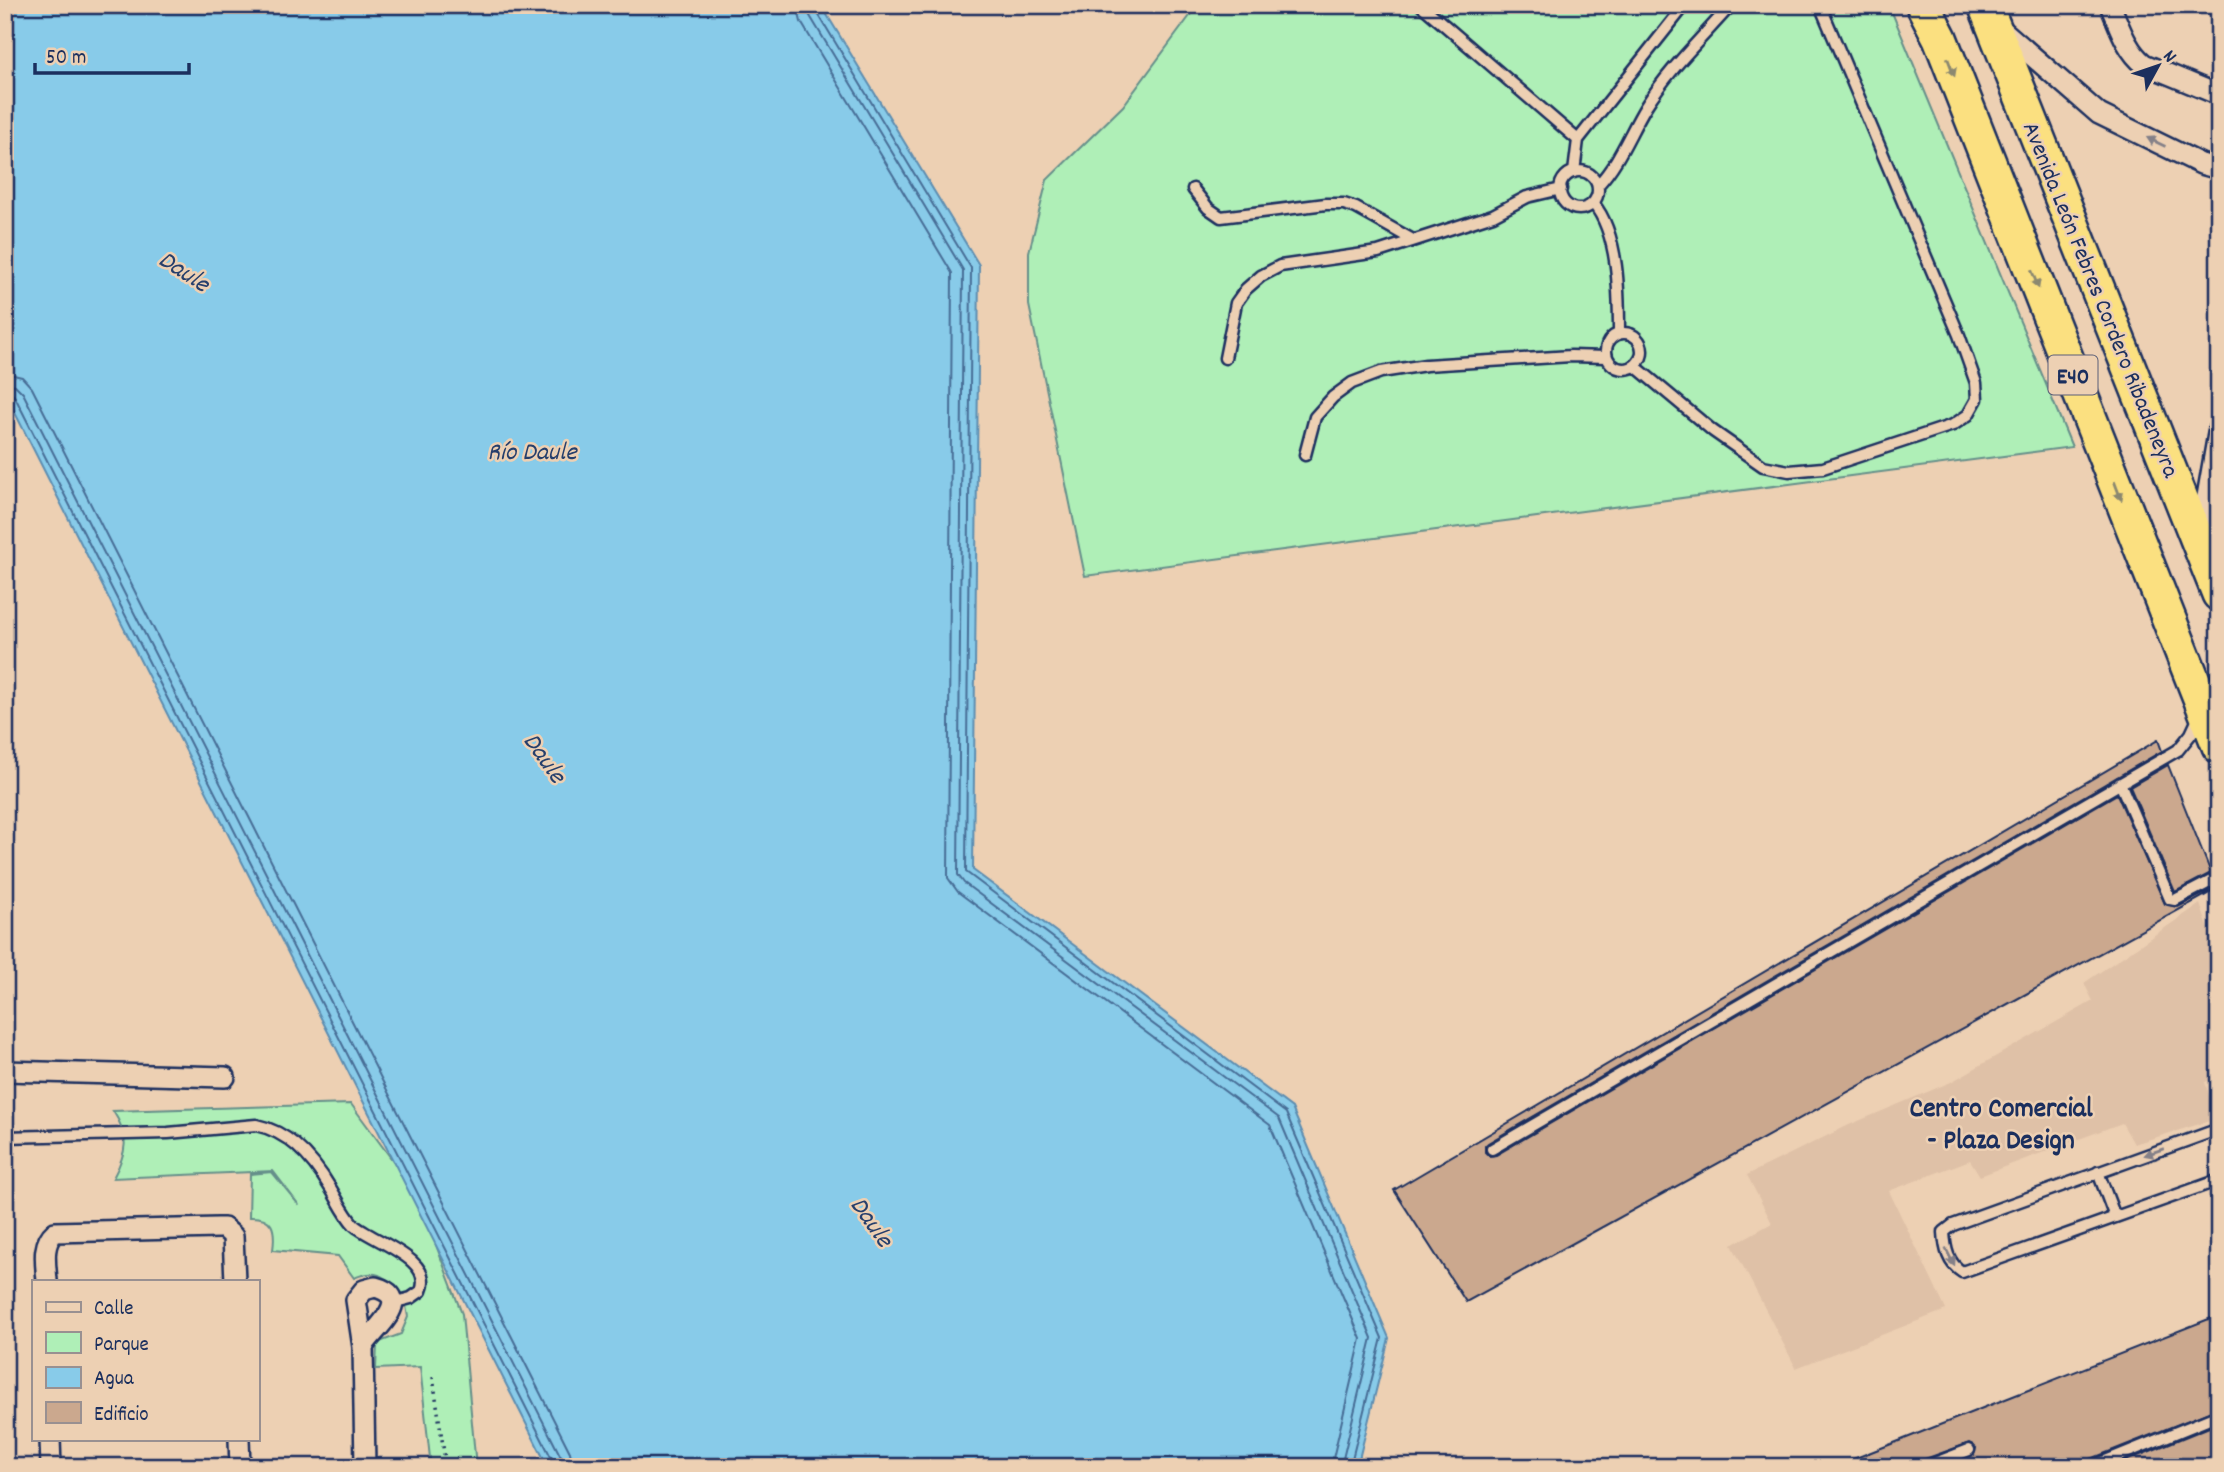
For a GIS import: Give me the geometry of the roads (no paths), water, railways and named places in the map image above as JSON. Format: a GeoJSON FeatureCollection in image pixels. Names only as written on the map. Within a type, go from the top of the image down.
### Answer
{"type":"FeatureCollection","features":[{"type":"Feature","properties":{"kind":"highway","name":"E40"},"geometry":{"type":"LineString","coordinates":[[1923,5],[1940,38],[2219,746]]}},
{"type":"Feature","properties":{"kind":"highway","name":"Avenida León Febres Cordero Ribadeneyra"},"geometry":{"type":"LineString","coordinates":[[1989,13],[2219,594]]}},
{"type":"Feature","properties":{"kind":"street"},"geometry":{"type":"LineString","coordinates":[[2110,5],[2130,51],[2144,64],[2219,95]]}},
{"type":"Feature","properties":{"kind":"street"},"geometry":{"type":"LineString","coordinates":[[1989,13],[2099,114],[2201,164],[2219,169]]}},
{"type":"Feature","properties":{"kind":"street"},"geometry":{"type":"LineString","coordinates":[[2199,545],[2219,428]]}},
{"type":"Feature","properties":{"kind":"street"},"geometry":{"type":"LineString","coordinates":[[5,1071],[225,1077]]}},
{"type":"Feature","properties":{"kind":"street"},"geometry":{"type":"LineString","coordinates":[[47,1280],[46,1247],[50,1236],[55,1232],[224,1228],[233,1236],[235,1280]]}},
{"type":"Feature","properties":{"kind":"street"},"geometry":{"type":"LineString","coordinates":[[363,1347],[388,1319],[392,1303],[390,1297],[381,1289],[369,1288],[359,1294],[355,1306],[363,1347],[365,1467]]}},
{"type":"Feature","properties":{"kind":"street"},"geometry":{"type":"LineString","coordinates":[[50,1440],[51,1467]]}},
{"type":"Feature","properties":{"kind":"street"},"geometry":{"type":"LineString","coordinates":[[239,1440],[240,1467]]}},
{"type":"Feature","properties":{"kind":"lane"},"geometry":{"type":"LineString","coordinates":[[1421,5],[1578,140]]}},
{"type":"Feature","properties":{"kind":"lane"},"geometry":{"type":"LineString","coordinates":[[1574,172],[1578,140],[1685,5]]}},
{"type":"Feature","properties":{"kind":"lane"},"geometry":{"type":"LineString","coordinates":[[1598,185],[1621,156],[1647,105],[1670,74],[1731,5]]}},
{"type":"Feature","properties":{"kind":"lane"},"geometry":{"type":"LineString","coordinates":[[1635,366],[1713,431],[1763,466],[1789,471],[1823,468],[1953,425],[1973,408],[1977,399],[1976,383],[1959,335],[1820,5]]}},
{"type":"Feature","properties":{"kind":"lane"},"geometry":{"type":"LineString","coordinates":[[1574,172],[1593,176],[1598,185],[1594,204],[1585,209],[1575,209],[1566,204],[1561,195],[1565,177],[1574,172]]}},
{"type":"Feature","properties":{"kind":"lane"},"geometry":{"type":"LineString","coordinates":[[1193,189],[1208,208],[1220,217],[1344,204],[1413,240]]}},
{"type":"Feature","properties":{"kind":"lane"},"geometry":{"type":"LineString","coordinates":[[1225,358],[1236,303],[1246,289],[1261,276],[1280,266],[1378,252],[1493,215],[1527,197],[1561,189]]}},
{"type":"Feature","properties":{"kind":"lane"},"geometry":{"type":"LineString","coordinates":[[1594,204],[1606,226],[1618,278],[1619,333]]}},
{"type":"Feature","properties":{"kind":"lane"},"geometry":{"type":"LineString","coordinates":[[1619,333],[1626,333],[1639,340],[1642,354],[1635,366],[1627,370],[1611,365],[1606,357],[1607,342],[1619,333]]}},
{"type":"Feature","properties":{"kind":"lane"},"geometry":{"type":"LineString","coordinates":[[1305,455],[1315,417],[1352,383],[1381,372],[1426,365],[1571,356],[1606,357]]}},
{"type":"Feature","properties":{"kind":"lane"},"geometry":{"type":"LineString","coordinates":[[1492,1149],[2178,750],[2190,734],[2203,706]]}},
{"type":"Feature","properties":{"kind":"lane"},"geometry":{"type":"LineString","coordinates":[[2120,783],[2170,899],[2175,900],[2219,877]]}},
{"type":"Feature","properties":{"kind":"lane"},"geometry":{"type":"LineString","coordinates":[[5,1137],[168,1133],[256,1125],[271,1128],[298,1147],[324,1177],[345,1214],[356,1226],[371,1238],[397,1250],[418,1269],[423,1279],[421,1291],[411,1298],[392,1303]]}},
{"type":"Feature","properties":{"kind":"lane"},"geometry":{"type":"LineString","coordinates":[[2219,1129],[1953,1225],[1944,1232],[1944,1245],[1952,1266],[1962,1272],[2219,1180]]}},
{"type":"Feature","properties":{"kind":"lane"},"geometry":{"type":"LineString","coordinates":[[2098,1172],[2115,1217]]}},
{"type":"Feature","properties":{"kind":"lane"},"geometry":{"type":"LineString","coordinates":[[2091,1467],[2219,1415]]}},
{"type":"Feature","properties":{"kind":"lane"},"geometry":{"type":"LineString","coordinates":[[1925,1467],[1969,1450]]}},
{"type":"Feature","properties":{"kind":"water","name":"Río Daule"},"geometry":{"type":"Polygon","coordinates":[[[5,5],[821,5],[979,265],[973,870],[1292,1108],[1389,1338],[1357,1467],[548,1467],[5,393],[5,5]]]}},
{"type":"Feature","properties":{"kind":"district","name":"Centro Comercial - Plaza Design"},"geometry":{"type":"Point","coordinates":[2001,1122]}},
{"type":"Feature","properties":{"kind":"water label","name":"Daule"},"geometry":{"type":"Point","coordinates":[185,270]}},
{"type":"Feature","properties":{"kind":"water label","name":"Daule"},"geometry":{"type":"Point","coordinates":[546,757]}},
{"type":"Feature","properties":{"kind":"water label","name":"Daule"},"geometry":{"type":"Point","coordinates":[873,1221]}}]}
